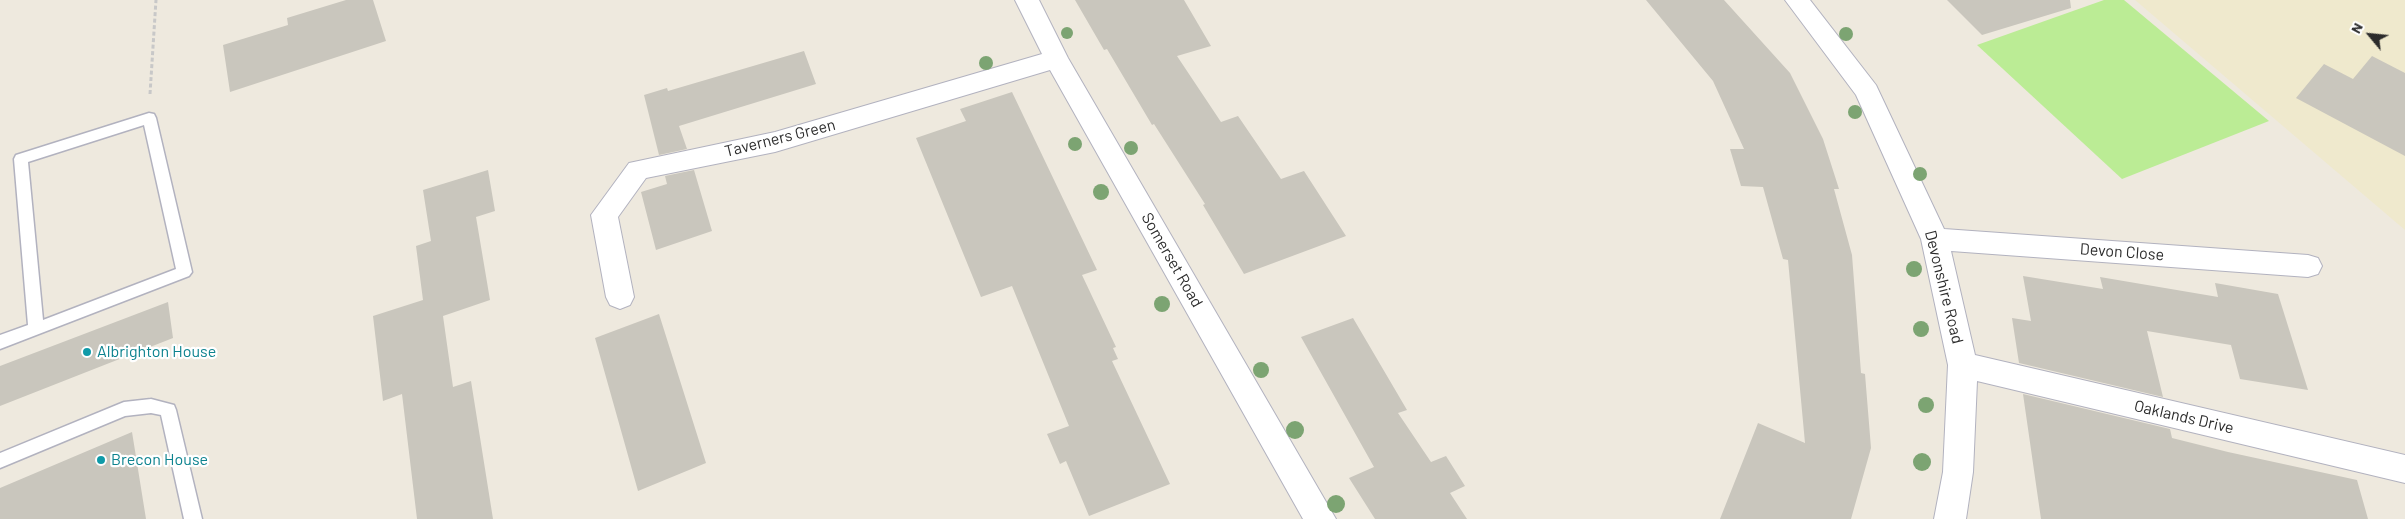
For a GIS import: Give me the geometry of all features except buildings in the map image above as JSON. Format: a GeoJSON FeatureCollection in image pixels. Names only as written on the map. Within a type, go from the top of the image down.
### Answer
{"type":"FeatureCollection","features":[{"type":"Feature","properties":{"kind":"street","name":"Somerset Road"},"geometry":{"type":"LineString","coordinates":[[1027,0],[1056,59],[1320,519]]}},
{"type":"Feature","properties":{"kind":"street","name":"Devonshire Road"},"geometry":{"type":"LineString","coordinates":[[1797,0],[1867,91],[1935,239],[1963,365],[1958,472],[1950,519]]}},
{"type":"Feature","properties":{"kind":"street","name":"Taverners Green"},"geometry":{"type":"LineString","coordinates":[[620,297],[604,215],[638,170],[775,142],[1056,59]]}},
{"type":"Feature","properties":{"kind":"street","name":"Devon Close"},"geometry":{"type":"LineString","coordinates":[[1935,239],[2308,266]]}},
{"type":"Feature","properties":{"kind":"street","name":"Oaklands Drive"},"geometry":{"type":"LineString","coordinates":[[1963,365],[2405,469]]}},
{"type":"Feature","properties":{"kind":"lane"},"geometry":{"type":"LineString","coordinates":[[0,342],[184,272],[149,118],[21,159],[36,328]]}},
{"type":"Feature","properties":{"kind":"lane"},"geometry":{"type":"LineString","coordinates":[[0,461],[124,409],[151,406],[168,410],[193,519]]}},
{"type":"Feature","properties":{"kind":"path"},"geometry":{"type":"LineString","coordinates":[[149,118],[156,0]]}},
{"type":"Feature","properties":{"kind":"shaded area"},"geometry":{"type":"Polygon","coordinates":[[[2135,0],[2405,0],[2405,230],[2135,0]]]}},
{"type":"Feature","properties":{"kind":"green space"},"geometry":{"type":"Polygon","coordinates":[[[2104,0],[2124,0],[2269,121],[2122,179],[1977,45],[2104,0]]]}},
{"type":"Feature","properties":{"kind":"place","name":"Albrighton House"},"geometry":{"type":"Point","coordinates":[87,352]}},
{"type":"Feature","properties":{"kind":"place","name":"Brecon House"},"geometry":{"type":"Point","coordinates":[101,460]}}]}
